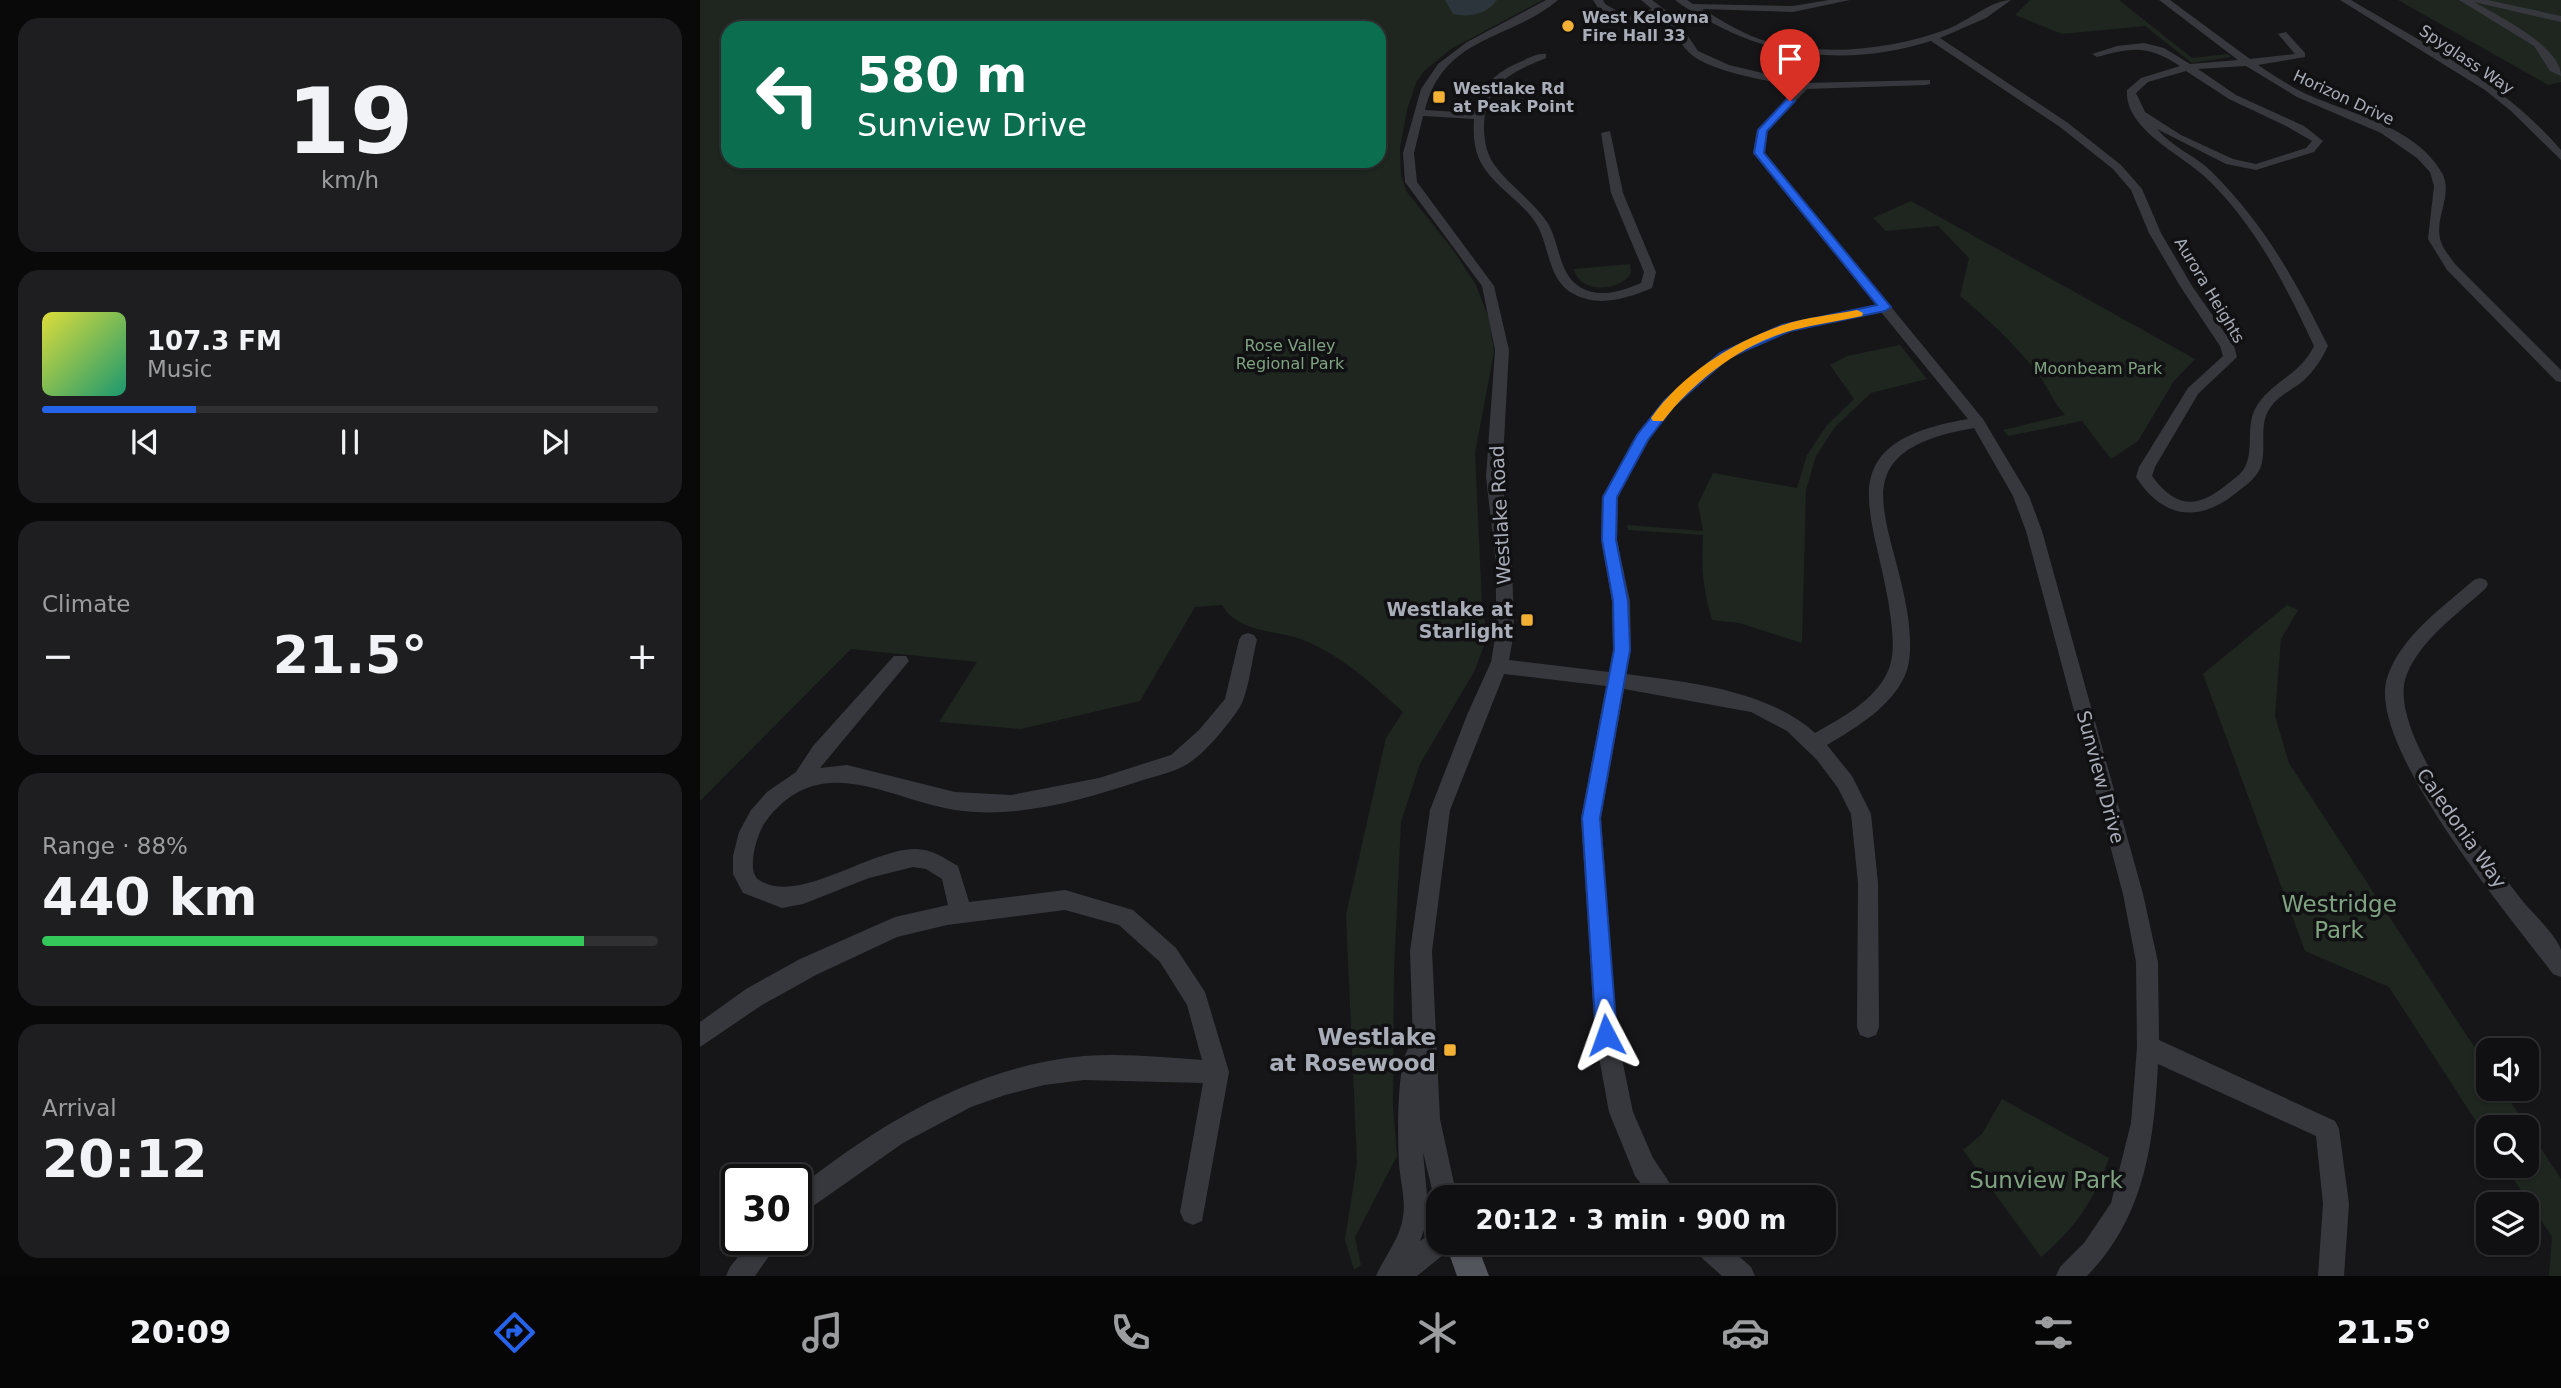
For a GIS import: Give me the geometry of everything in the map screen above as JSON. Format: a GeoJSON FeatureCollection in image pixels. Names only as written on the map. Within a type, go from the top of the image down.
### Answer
{"type":"FeatureCollection","features":[{"type":"Feature","properties":{"kind":"main road"},"geometry":{"type":"LineString","coordinates":[[1465,1255],[1473,1276]]}},
{"type":"Feature","properties":{"kind":"street","name":"Westlake Road"},"geometry":{"type":"LineString","coordinates":[[1442,1185],[1428,1119],[1421,951],[1440,810],[1498,666],[1504,632],[1504,565],[1494,477],[1502,349],[1488,286],[1411,182],[1407,171],[1408,156],[1425,91],[1443,64],[1553,0]]}},
{"type":"Feature","properties":{"kind":"street"},"geometry":{"type":"LineString","coordinates":[[1598,0],[1601,6],[1625,19],[1657,10]]}},
{"type":"Feature","properties":{"kind":"street"},"geometry":{"type":"LineString","coordinates":[[1646,0],[1673,20],[1691,49],[1702,57],[1737,70],[1804,86],[1926,82]]}},
{"type":"Feature","properties":{"kind":"street"},"geometry":{"type":"LineString","coordinates":[[1680,0],[1763,43],[1811,53],[1876,51],[1932,37],[1983,16],[2006,0]]}},
{"type":"Feature","properties":{"kind":"street"},"geometry":{"type":"LineString","coordinates":[[1690,6],[1793,9],[1845,0]]}},
{"type":"Feature","properties":{"kind":"street","name":"Horizon Drive"},"geometry":{"type":"LineString","coordinates":[[2164,0],[2283,86],[2353,115],[2391,135],[2434,168],[2440,178],[2434,238],[2439,250],[2451,267],[2561,377]]}},
{"type":"Feature","properties":{"kind":"street","name":"Spyglass Way"},"geometry":{"type":"LineString","coordinates":[[2345,0],[2433,52],[2505,102],[2537,129],[2561,157]]}},
{"type":"Feature","properties":{"kind":"street"},"geometry":{"type":"LineString","coordinates":[[2464,0],[2538,44],[2554,69],[2561,73]]}},
{"type":"Feature","properties":{"kind":"street"},"geometry":{"type":"LineString","coordinates":[[2476,0],[2561,19]]}},
{"type":"Feature","properties":{"kind":"street"},"geometry":{"type":"LineString","coordinates":[[2097,54],[2136,47],[2152,47],[2165,52],[2190,68],[2240,101],[2306,132],[2318,141],[2300,154],[2256,167],[2230,162],[2177,137],[2140,114],[2131,92],[2139,82],[2174,68],[2190,68],[2252,63],[2302,55],[2283,34]]}},
{"type":"Feature","properties":{"kind":"street","name":"Aurora Heights"},"geometry":{"type":"LineString","coordinates":[[1932,37],[2001,81],[2097,150],[2136,189],[2155,233],[2186,286],[2227,346],[2230,358],[2193,391],[2147,467],[2144,477],[2153,492],[2172,503],[2192,507],[2209,505],[2242,480],[2253,468],[2260,412],[2268,401],[2308,372],[2321,346],[2286,274],[2273,258],[2253,223],[2206,172],[2155,135],[2140,114]]}},
{"type":"Feature","properties":{"kind":"street"},"geometry":{"type":"LineString","coordinates":[[1543,56],[1497,78],[1482,97],[1478,116],[1479,143],[1489,167],[1542,224],[1563,280],[1575,291],[1598,297],[1628,294],[1647,285],[1650,272],[1617,194],[1606,133]]}},
{"type":"Feature","properties":{"kind":"street","name":"Sunview Drive"},"geometry":{"type":"LineString","coordinates":[[1804,86],[1762,130],[1759,153],[1978,422],[2021,496],[2034,531],[2126,868],[2147,962],[2148,1047],[2143,1123],[2122,1208],[2093,1252],[2069,1276]]}},
{"type":"Feature","properties":{"kind":"street"},"geometry":{"type":"LineString","coordinates":[[1419,113],[1478,116]]}},
{"type":"Feature","properties":{"kind":"street"},"geometry":{"type":"LineString","coordinates":[[1658,1185],[1644,1167],[1621,1112],[1606,1035],[1591,818],[1622,650],[1621,601],[1609,540],[1610,497],[1642,438],[1670,403],[1724,356],[1787,328],[1885,307]]}},
{"type":"Feature","properties":{"kind":"street"},"geometry":{"type":"LineString","coordinates":[[1813,744],[1866,708],[1887,688],[1898,671],[1901,619],[1878,509],[1876,483],[1884,462],[1901,445],[1915,437],[1978,422]]}},
{"type":"Feature","properties":{"kind":"street","name":"Caledonia Way"},"geometry":{"type":"LineString","coordinates":[[2480,584],[2416,645],[2402,666],[2393,689],[2396,715],[2412,755],[2445,812],[2561,966]]}},
{"type":"Feature","properties":{"kind":"street"},"geometry":{"type":"LineString","coordinates":[[803,778],[847,773],[955,801],[1011,804],[1099,786],[1177,761],[1206,736],[1233,702],[1248,640]]}},
{"type":"Feature","properties":{"kind":"street"},"geometry":{"type":"LineString","coordinates":[[900,662],[820,752],[803,778],[774,798],[758,816],[749,832],[743,856],[743,874],[750,886],[782,898],[803,894],[868,869],[913,858],[929,860],[951,873],[959,902],[957,914]]}},
{"type":"Feature","properties":{"kind":"street"},"geometry":{"type":"LineString","coordinates":[[1498,666],[1616,680],[1755,705],[1794,726],[1813,744],[1845,782],[1861,814],[1868,883],[1868,1027]]}},
{"type":"Feature","properties":{"kind":"street"},"geometry":{"type":"LineString","coordinates":[[700,1036],[754,997],[808,967],[895,927],[957,914],[1065,900],[1125,917],[1168,955],[1197,1000],[1217,1072],[1193,1212]]}},
{"type":"Feature","properties":{"kind":"street"},"geometry":{"type":"LineString","coordinates":[[1389,1276],[1399,1262],[1416,1217],[1411,1162],[1410,1093],[1424,1021]]}},
{"type":"Feature","properties":{"kind":"street"},"geometry":{"type":"LineString","coordinates":[[2148,1047],[2327,1129],[2336,1204],[2331,1276]]}},
{"type":"Feature","properties":{"kind":"street"},"geometry":{"type":"LineString","coordinates":[[812,1193],[838,1171],[889,1137],[972,1096],[1017,1079],[1084,1068],[1217,1072]]}},
{"type":"Feature","properties":{"kind":"street"},"geometry":{"type":"LineString","coordinates":[[1397,1276],[1426,1253]]}},
{"type":"Feature","properties":{"kind":"street"},"geometry":{"type":"LineString","coordinates":[[739,1276],[755,1255]]}},
{"type":"Feature","properties":{"kind":"street"},"geometry":{"type":"LineString","coordinates":[[1718,1255],[1742,1276]]}},
{"type":"Feature","properties":{"kind":"green space","name":"Rose Valley Regional Park"},"geometry":{"type":"Polygon","coordinates":[[[700,0],[1543,0],[1451,49],[1424,71],[1416,83],[1407,110],[1400,148],[1401,176],[1407,192],[1454,251],[1476,285],[1489,319],[1494,352],[1475,453],[1482,603],[1487,637],[1475,670],[1420,764],[1401,822],[1394,969],[1393,1107],[1397,1156],[1355,1237],[1361,1265],[1354,1270],[1345,1240],[1357,1162],[1346,915],[1386,738],[1403,712],[1368,681],[1331,654],[1303,640],[1248,626],[1229,614],[1222,605],[1195,607],[1140,701],[1021,729],[939,722],[977,662],[851,649],[700,801],[700,0]]]}},
{"type":"Feature","properties":{"kind":"green space"},"geometry":{"type":"Polygon","coordinates":[[[2030,0],[2119,0],[2192,58],[2228,54],[2231,57],[2192,63],[2145,26],[2062,34],[2015,15],[2030,0]]]}},
{"type":"Feature","properties":{"kind":"green space"},"geometry":{"type":"Polygon","coordinates":[[[2398,0],[2561,0],[2561,82],[2548,85],[2398,0]]]}},
{"type":"Feature","properties":{"kind":"green space","name":"Moonbeam Park"},"geometry":{"type":"Polygon","coordinates":[[[1911,201],[2195,359],[2174,381],[2138,441],[2111,459],[2082,421],[2008,436],[2003,430],[2065,415],[2038,374],[2020,353],[1960,296],[1969,258],[1938,226],[1886,231],[1873,218],[1911,201]]]}},
{"type":"Feature","properties":{"kind":"green space"},"geometry":{"type":"Polygon","coordinates":[[[1630,264],[1631,273],[1626,279],[1618,284],[1600,288],[1583,283],[1574,269],[1630,264]]]}},
{"type":"Feature","properties":{"kind":"green space"},"geometry":{"type":"Polygon","coordinates":[[[1900,345],[1927,379],[1871,393],[1835,427],[1816,456],[1806,490],[1802,643],[1739,623],[1712,620],[1703,578],[1703,535],[1628,530],[1627,525],[1703,531],[1698,504],[1713,473],[1797,488],[1807,455],[1827,425],[1854,399],[1830,365],[1847,356],[1900,345]]]}},
{"type":"Feature","properties":{"kind":"green space","name":"Westridge Park"},"geometry":{"type":"Polygon","coordinates":[[[2287,605],[2298,610],[2281,639],[2275,716],[2289,763],[2476,1050],[2476,1101],[2510,1101],[2519,1115],[2476,1115],[2476,1121],[2389,987],[2305,951],[2203,674],[2287,605]]]}},
{"type":"Feature","properties":{"kind":"green space","name":"Sunview Park"},"geometry":{"type":"Polygon","coordinates":[[[2002,1099],[2109,1158],[2082,1213],[2064,1236],[2041,1257],[1963,1150],[1982,1134],[2002,1099]]]}},
{"type":"Feature","properties":{"kind":"green space"},"geometry":{"type":"Polygon","coordinates":[[[2539,1145],[2561,1179],[2561,1276],[2549,1276],[2552,1237],[2539,1217],[2539,1192],[2522,1192],[2513,1178],[2539,1178],[2539,1145]]]}},
{"type":"Feature","properties":{"kind":"shaded area"},"geometry":{"type":"Polygon","coordinates":[[[1445,0],[1497,0],[1483,12],[1466,15],[1453,14],[1445,0]]]}},
{"type":"Feature","properties":{"kind":"slow traffic"},"geometry":{"type":"LineString","coordinates":[[1658,418],[1670,403],[1724,356],[1787,328],[1857,313]]}},
{"type":"Feature","properties":{"kind":"place","name":"West Kelowna Fire Hall 33"},"geometry":{"type":"Point","coordinates":[1568,26]}},
{"type":"Feature","properties":{"kind":"place","name":"Westlake Rd at Peak Point"},"geometry":{"type":"Point","coordinates":[1439,97]}},
{"type":"Feature","properties":{"kind":"place","name":"Westlake at Starlight"},"geometry":{"type":"Point","coordinates":[1527,620]}},
{"type":"Feature","properties":{"kind":"place","name":"Westlake at Rosewood"},"geometry":{"type":"Point","coordinates":[1450,1050]}},
{"type":"Feature","properties":{"kind":"route"},"geometry":{"type":"LineString","coordinates":[[1606,1035],[1591,818],[1622,650],[1621,601],[1609,540],[1610,497],[1642,438],[1670,403],[1724,356],[1787,328],[1885,307],[1759,153],[1762,130],[1790,101]]}}]}
